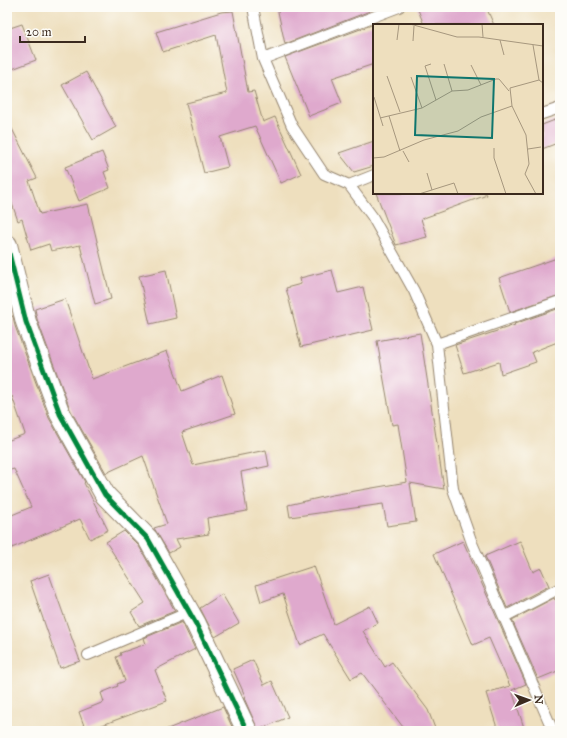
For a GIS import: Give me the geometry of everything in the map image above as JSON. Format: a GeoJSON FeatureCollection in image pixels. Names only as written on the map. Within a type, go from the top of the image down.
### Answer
{"type":"FeatureCollection","features":[{"type":"Feature","properties":{"kind":"street"},"geometry":{"type":"LineString","coordinates":[[7,245],[26,322],[60,414],[105,495],[148,539],[189,612],[233,699],[247,731]]}},
{"type":"Feature","properties":{"kind":"lane"},"geometry":{"type":"LineString","coordinates":[[253,7],[263,59],[292,126],[324,174],[349,185],[372,216],[414,291],[437,344],[453,489],[472,543],[553,731]]}},
{"type":"Feature","properties":{"kind":"lane"},"geometry":{"type":"LineString","coordinates":[[263,59],[399,7]]}},
{"type":"Feature","properties":{"kind":"lane"},"geometry":{"type":"LineString","coordinates":[[543,114],[560,108]]}},
{"type":"Feature","properties":{"kind":"lane"},"geometry":{"type":"LineString","coordinates":[[349,185],[373,175]]}},
{"type":"Feature","properties":{"kind":"lane"},"geometry":{"type":"LineString","coordinates":[[437,344],[560,301]]}},
{"type":"Feature","properties":{"kind":"lane"},"geometry":{"type":"LineString","coordinates":[[504,617],[560,588]]}},
{"type":"Feature","properties":{"kind":"lane"},"geometry":{"type":"LineString","coordinates":[[88,655],[189,612]]}},
{"type":"Feature","properties":{"kind":"building"},"geometry":{"type":"Polygon","coordinates":[[[277,7],[369,7],[370,11],[285,44],[277,7]]]}},
{"type":"Feature","properties":{"kind":"building"},"geometry":{"type":"Polygon","coordinates":[[[417,7],[486,7],[494,24],[424,24],[417,7]]]}},
{"type":"Feature","properties":{"kind":"building"},"geometry":{"type":"Polygon","coordinates":[[[233,11],[248,92],[254,91],[263,122],[275,117],[301,174],[281,183],[255,126],[220,137],[228,167],[204,173],[186,103],[227,93],[216,35],[163,52],[156,32],[221,12],[233,11]]]}},
{"type":"Feature","properties":{"kind":"building"},"geometry":{"type":"Polygon","coordinates":[[[22,24],[36,60],[7,71],[7,29],[22,24]]]}},
{"type":"Feature","properties":{"kind":"building"},"geometry":{"type":"Polygon","coordinates":[[[373,24],[373,64],[332,78],[342,103],[309,116],[285,57],[373,24]]]}},
{"type":"Feature","properties":{"kind":"building"},"geometry":{"type":"Polygon","coordinates":[[[86,72],[116,127],[93,140],[62,85],[86,72]]]}},
{"type":"Feature","properties":{"kind":"building"},"geometry":{"type":"Polygon","coordinates":[[[560,118],[560,142],[543,149],[543,125],[560,118]]]}},
{"type":"Feature","properties":{"kind":"building"},"geometry":{"type":"Polygon","coordinates":[[[7,119],[37,178],[29,181],[40,214],[88,204],[111,299],[95,304],[80,245],[51,251],[49,244],[31,250],[22,219],[18,221],[7,189],[7,119]]]}},
{"type":"Feature","properties":{"kind":"building"},"geometry":{"type":"Polygon","coordinates":[[[373,141],[373,166],[354,172],[339,153],[373,141]]]}},
{"type":"Feature","properties":{"kind":"building"},"geometry":{"type":"Polygon","coordinates":[[[102,152],[109,170],[104,172],[110,188],[79,201],[65,167],[102,152]]]}},
{"type":"Feature","properties":{"kind":"building"},"geometry":{"type":"Polygon","coordinates":[[[376,194],[486,194],[421,219],[427,237],[396,245],[376,194]]]}},
{"type":"Feature","properties":{"kind":"building"},"geometry":{"type":"Polygon","coordinates":[[[560,257],[560,295],[510,312],[499,278],[560,257]]]}},
{"type":"Feature","properties":{"kind":"building"},"geometry":{"type":"Polygon","coordinates":[[[166,270],[176,318],[150,324],[139,276],[166,270]]]}},
{"type":"Feature","properties":{"kind":"building"},"geometry":{"type":"Polygon","coordinates":[[[332,270],[338,293],[363,287],[373,330],[301,347],[286,288],[301,284],[300,278],[332,270]]]}},
{"type":"Feature","properties":{"kind":"building"},"geometry":{"type":"Polygon","coordinates":[[[65,299],[92,379],[167,351],[182,391],[222,375],[235,414],[182,432],[193,465],[266,450],[269,466],[241,472],[247,511],[207,518],[209,534],[176,539],[180,547],[169,553],[154,528],[167,524],[143,456],[106,473],[70,409],[37,319],[35,309],[65,299]]]}},
{"type":"Feature","properties":{"kind":"building"},"geometry":{"type":"Polygon","coordinates":[[[560,308],[560,341],[532,352],[536,362],[501,374],[499,362],[464,373],[455,345],[560,308]]]}},
{"type":"Feature","properties":{"kind":"building"},"geometry":{"type":"Polygon","coordinates":[[[13,316],[15,326],[49,418],[85,482],[84,483],[108,530],[90,539],[80,519],[7,550],[7,517],[31,507],[14,469],[7,471],[7,441],[25,434],[12,396],[10,397],[7,385],[7,317],[13,316]]]}},
{"type":"Feature","properties":{"kind":"building"},"geometry":{"type":"Polygon","coordinates":[[[420,333],[444,489],[410,483],[416,522],[387,526],[383,504],[290,517],[288,505],[332,495],[407,482],[398,424],[392,425],[377,341],[420,333]]]}},
{"type":"Feature","properties":{"kind":"building"},"geometry":{"type":"Polygon","coordinates":[[[124,531],[139,546],[175,611],[139,626],[131,612],[145,603],[106,542],[124,531]]]}},
{"type":"Feature","properties":{"kind":"building"},"geometry":{"type":"Polygon","coordinates":[[[463,541],[526,684],[512,690],[525,731],[498,731],[486,693],[510,686],[489,638],[473,645],[434,554],[463,541]]]}},
{"type":"Feature","properties":{"kind":"building"},"geometry":{"type":"Polygon","coordinates":[[[520,541],[533,572],[541,568],[549,586],[507,608],[485,556],[520,541]]]}},
{"type":"Feature","properties":{"kind":"building"},"geometry":{"type":"Polygon","coordinates":[[[314,566],[334,624],[370,606],[378,623],[363,631],[385,667],[392,662],[428,710],[436,731],[406,731],[362,673],[351,679],[323,634],[300,645],[283,594],[261,602],[256,585],[314,566]]]}},
{"type":"Feature","properties":{"kind":"building"},"geometry":{"type":"Polygon","coordinates":[[[49,574],[80,661],[60,668],[30,581],[49,574]]]}},
{"type":"Feature","properties":{"kind":"building"},"geometry":{"type":"Polygon","coordinates":[[[222,594],[239,623],[215,637],[200,608],[222,594]]]}},
{"type":"Feature","properties":{"kind":"building"},"geometry":{"type":"Polygon","coordinates":[[[560,597],[560,670],[538,679],[512,620],[554,598],[555,600],[560,597]]]}},
{"type":"Feature","properties":{"kind":"building"},"geometry":{"type":"Polygon","coordinates":[[[182,622],[195,649],[155,670],[167,701],[86,731],[79,712],[104,702],[101,693],[118,686],[117,684],[125,681],[116,657],[121,655],[120,653],[146,644],[144,638],[182,622]]]}},
{"type":"Feature","properties":{"kind":"building"},"geometry":{"type":"Polygon","coordinates":[[[253,660],[264,685],[272,681],[288,717],[258,730],[233,669],[253,660]]]}},
{"type":"Feature","properties":{"kind":"building"},"geometry":{"type":"Polygon","coordinates":[[[223,707],[234,731],[165,731],[165,730],[223,707]]]}},
{"type":"Feature","properties":{"kind":"cycle path"},"geometry":{"type":"LineString","coordinates":[[7,245],[26,322],[60,414],[105,495],[148,539],[196,624],[247,731]]}}]}
